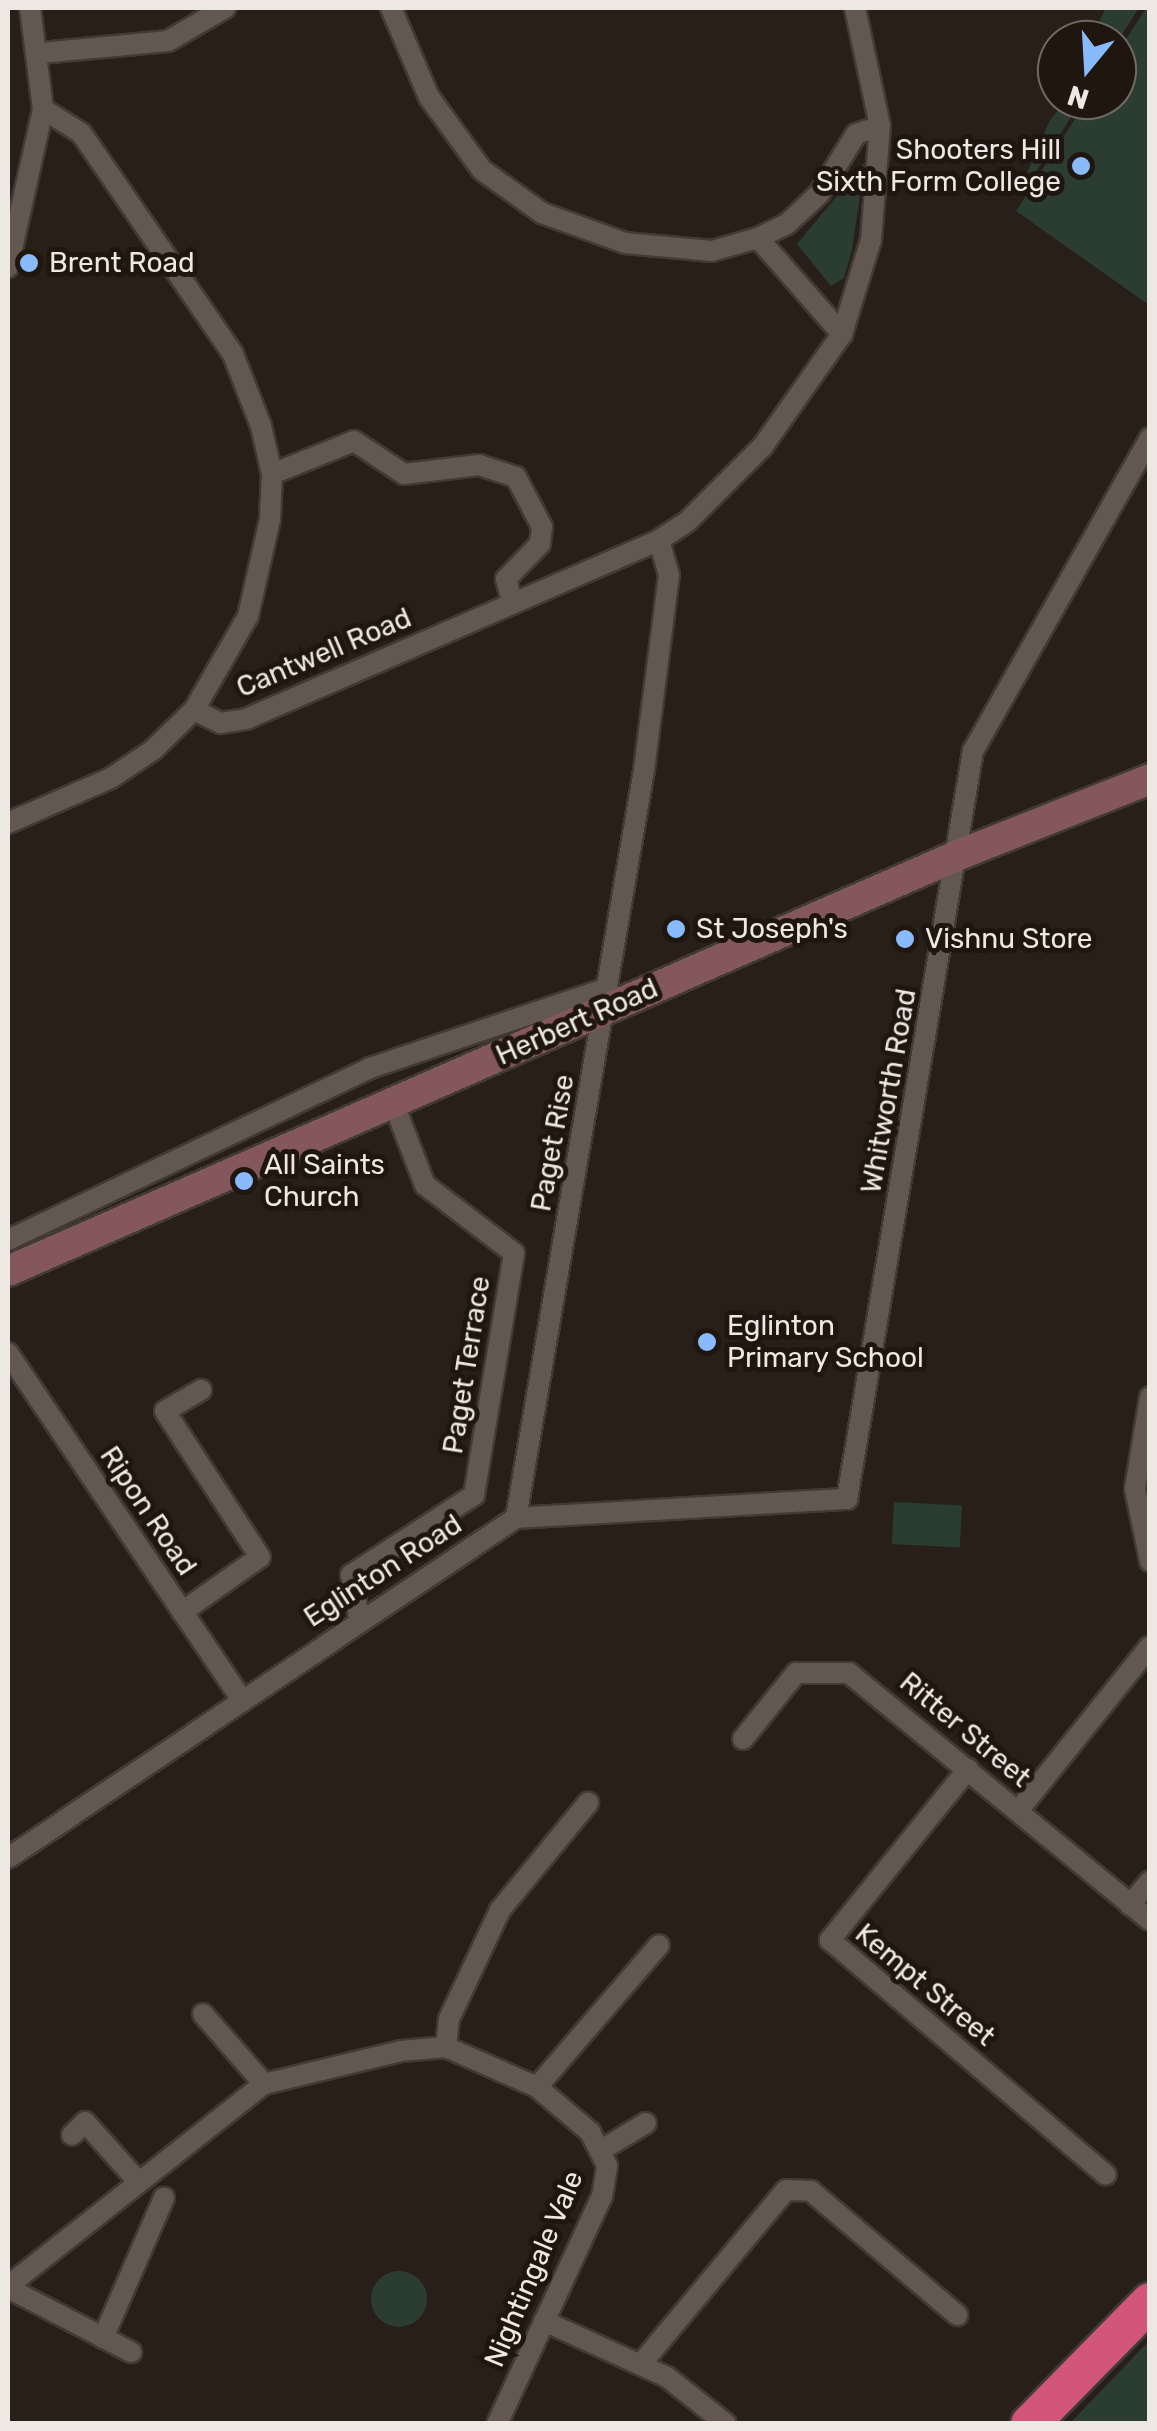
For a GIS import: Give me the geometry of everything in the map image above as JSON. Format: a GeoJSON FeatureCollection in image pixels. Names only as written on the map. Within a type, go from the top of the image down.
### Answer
{"type":"FeatureCollection","features":[{"type":"Feature","properties":{"kind":"highway"},"geometry":{"type":"LineString","coordinates":[[1030,2424],[1150,2302]]}},
{"type":"Feature","properties":{"kind":"street"},"geometry":{"type":"LineString","coordinates":[[8,267],[44,108],[41,53],[30,8]]}},
{"type":"Feature","properties":{"kind":"street"},"geometry":{"type":"LineString","coordinates":[[41,53],[168,40],[225,8]]}},
{"type":"Feature","properties":{"kind":"street"},"geometry":{"type":"LineString","coordinates":[[391,8],[407,54],[454,138],[509,192],[582,231],[625,244],[712,250],[758,238],[787,224],[819,194],[856,134],[880,126]]}},
{"type":"Feature","properties":{"kind":"street","name":"Cantwell Road"},"geometry":{"type":"LineString","coordinates":[[194,710],[220,723],[246,719],[659,540],[688,522],[764,446],[842,334],[872,240],[880,126],[855,8]]}},
{"type":"Feature","properties":{"kind":"street"},"geometry":{"type":"LineString","coordinates":[[8,822],[110,778],[153,750],[194,710],[248,616],[264,563],[272,474],[252,398],[210,314],[81,134],[44,108]]}},
{"type":"Feature","properties":{"kind":"street"},"geometry":{"type":"LineString","coordinates":[[758,238],[842,334]]}},
{"type":"Feature","properties":{"kind":"street","name":"Whitworth Road"},"geometry":{"type":"LineString","coordinates":[[847,1499],[972,750],[1150,438]]}},
{"type":"Feature","properties":{"kind":"street"},"geometry":{"type":"LineString","coordinates":[[272,474],[354,442],[404,474],[425,477],[478,465],[516,477],[542,527],[540,544],[506,579],[512,602]]}},
{"type":"Feature","properties":{"kind":"street","name":"Paget Rise"},"geometry":{"type":"LineString","coordinates":[[516,1518],[606,999],[669,575],[659,540]]}},
{"type":"Feature","properties":{"kind":"street","name":"Herbert Road"},"geometry":{"type":"LineString","coordinates":[[8,1271],[394,1102],[606,999],[1150,779]]}},
{"type":"Feature","properties":{"kind":"street","name":"Herbert Road"},"geometry":{"type":"LineString","coordinates":[[8,1240],[370,1068],[606,999]]}},
{"type":"Feature","properties":{"kind":"street","name":"Paget Terrace"},"geometry":{"type":"LineString","coordinates":[[359,1618],[351,1575],[474,1494],[514,1253],[425,1185],[394,1102]]}},
{"type":"Feature","properties":{"kind":"street","name":"Ripon Road"},"geometry":{"type":"LineString","coordinates":[[8,1354],[242,1700]]}},
{"type":"Feature","properties":{"kind":"street"},"geometry":{"type":"LineString","coordinates":[[182,1612],[260,1557],[165,1411],[201,1390]]}},
{"type":"Feature","properties":{"kind":"street"},"geometry":{"type":"LineString","coordinates":[[1150,1397],[1135,1490],[1150,1560]]}},
{"type":"Feature","properties":{"kind":"street","name":"Eglinton Road"},"geometry":{"type":"LineString","coordinates":[[8,1858],[359,1618],[516,1518],[847,1499]]}},
{"type":"Feature","properties":{"kind":"street"},"geometry":{"type":"LineString","coordinates":[[1018,1810],[1150,1646]]}},
{"type":"Feature","properties":{"kind":"street","name":"Ritter Street"},"geometry":{"type":"LineString","coordinates":[[743,1739],[796,1673],[849,1672],[1150,1920]]}},
{"type":"Feature","properties":{"kind":"street","name":"Kempt Street"},"geometry":{"type":"LineString","coordinates":[[968,1770],[830,1940],[1106,2175]]}},
{"type":"Feature","properties":{"kind":"street"},"geometry":{"type":"LineString","coordinates":[[446,2048],[448,2019],[500,1910],[588,1803]]}},
{"type":"Feature","properties":{"kind":"street"},"geometry":{"type":"LineString","coordinates":[[1130,1905],[1150,1881]]}},
{"type":"Feature","properties":{"kind":"street"},"geometry":{"type":"LineString","coordinates":[[537,2087],[659,1945]]}},
{"type":"Feature","properties":{"kind":"street"},"geometry":{"type":"LineString","coordinates":[[203,2014],[264,2084]]}},
{"type":"Feature","properties":{"kind":"street","name":"Nightingale Vale"},"geometry":{"type":"LineString","coordinates":[[8,2287],[136,2179],[264,2084],[402,2051],[446,2048],[537,2087],[603,2149],[602,2196],[496,2424]]}},
{"type":"Feature","properties":{"kind":"street"},"geometry":{"type":"LineString","coordinates":[[72,2135],[85,2122],[136,2179]]}},
{"type":"Feature","properties":{"kind":"street"},"geometry":{"type":"LineString","coordinates":[[603,2149],[646,2123]]}},
{"type":"Feature","properties":{"kind":"street"},"geometry":{"type":"LineString","coordinates":[[642,2364],[786,2190],[811,2191],[957,2315]]}},
{"type":"Feature","properties":{"kind":"street"},"geometry":{"type":"LineString","coordinates":[[103,2338],[164,2198]]}},
{"type":"Feature","properties":{"kind":"street"},"geometry":{"type":"LineString","coordinates":[[8,2287],[132,2352]]}},
{"type":"Feature","properties":{"kind":"street"},"geometry":{"type":"LineString","coordinates":[[544,2321],[642,2364],[726,2424]]}},
{"type":"Feature","properties":{"kind":"green space"},"geometry":{"type":"Polygon","coordinates":[[[1106,8],[1139,8],[1131,20],[1100,20],[1106,8]]]}},
{"type":"Feature","properties":{"kind":"green space"},"geometry":{"type":"Polygon","coordinates":[[[1150,8],[1149,305],[1016,211],[1074,120],[1137,120],[1137,22],[1150,8]]]}},
{"type":"Feature","properties":{"kind":"green space"},"geometry":{"type":"Polygon","coordinates":[[[1050,120],[1069,120],[1032,178],[1026,175],[1050,120]]]}},
{"type":"Feature","properties":{"kind":"green space"},"geometry":{"type":"Polygon","coordinates":[[[865,162],[852,250],[844,278],[831,286],[797,244],[865,162]]]}},
{"type":"Feature","properties":{"kind":"green space"},"geometry":{"type":"Polygon","coordinates":[[[894,1502],[962,1506],[960,1548],[892,1544],[894,1502]]]}},
{"type":"Feature","properties":{"kind":"green space"},"geometry":{"type":"Polygon","coordinates":[[[399,2271],[419,2279],[427,2299],[419,2319],[399,2327],[379,2319],[371,2299],[379,2279],[399,2271]]]}},
{"type":"Feature","properties":{"kind":"green space"},"geometry":{"type":"Polygon","coordinates":[[[1149,2341],[1149,2423],[1070,2423],[1149,2341]]]}},
{"type":"Feature","properties":{"kind":"place","name":"Shooters Hill Sixth Form College"},"geometry":{"type":"Point","coordinates":[1081,166]}},
{"type":"Feature","properties":{"kind":"place","name":"Brent Road"},"geometry":{"type":"Point","coordinates":[29,263]}},
{"type":"Feature","properties":{"kind":"place","name":"St Joseph's"},"geometry":{"type":"Point","coordinates":[676,929]}},
{"type":"Feature","properties":{"kind":"place","name":"Vishnu Store"},"geometry":{"type":"Point","coordinates":[905,939]}},
{"type":"Feature","properties":{"kind":"place","name":"All Saints Church"},"geometry":{"type":"Point","coordinates":[244,1181]}},
{"type":"Feature","properties":{"kind":"place","name":"Eglinton Primary School"},"geometry":{"type":"Point","coordinates":[707,1342]}}]}
